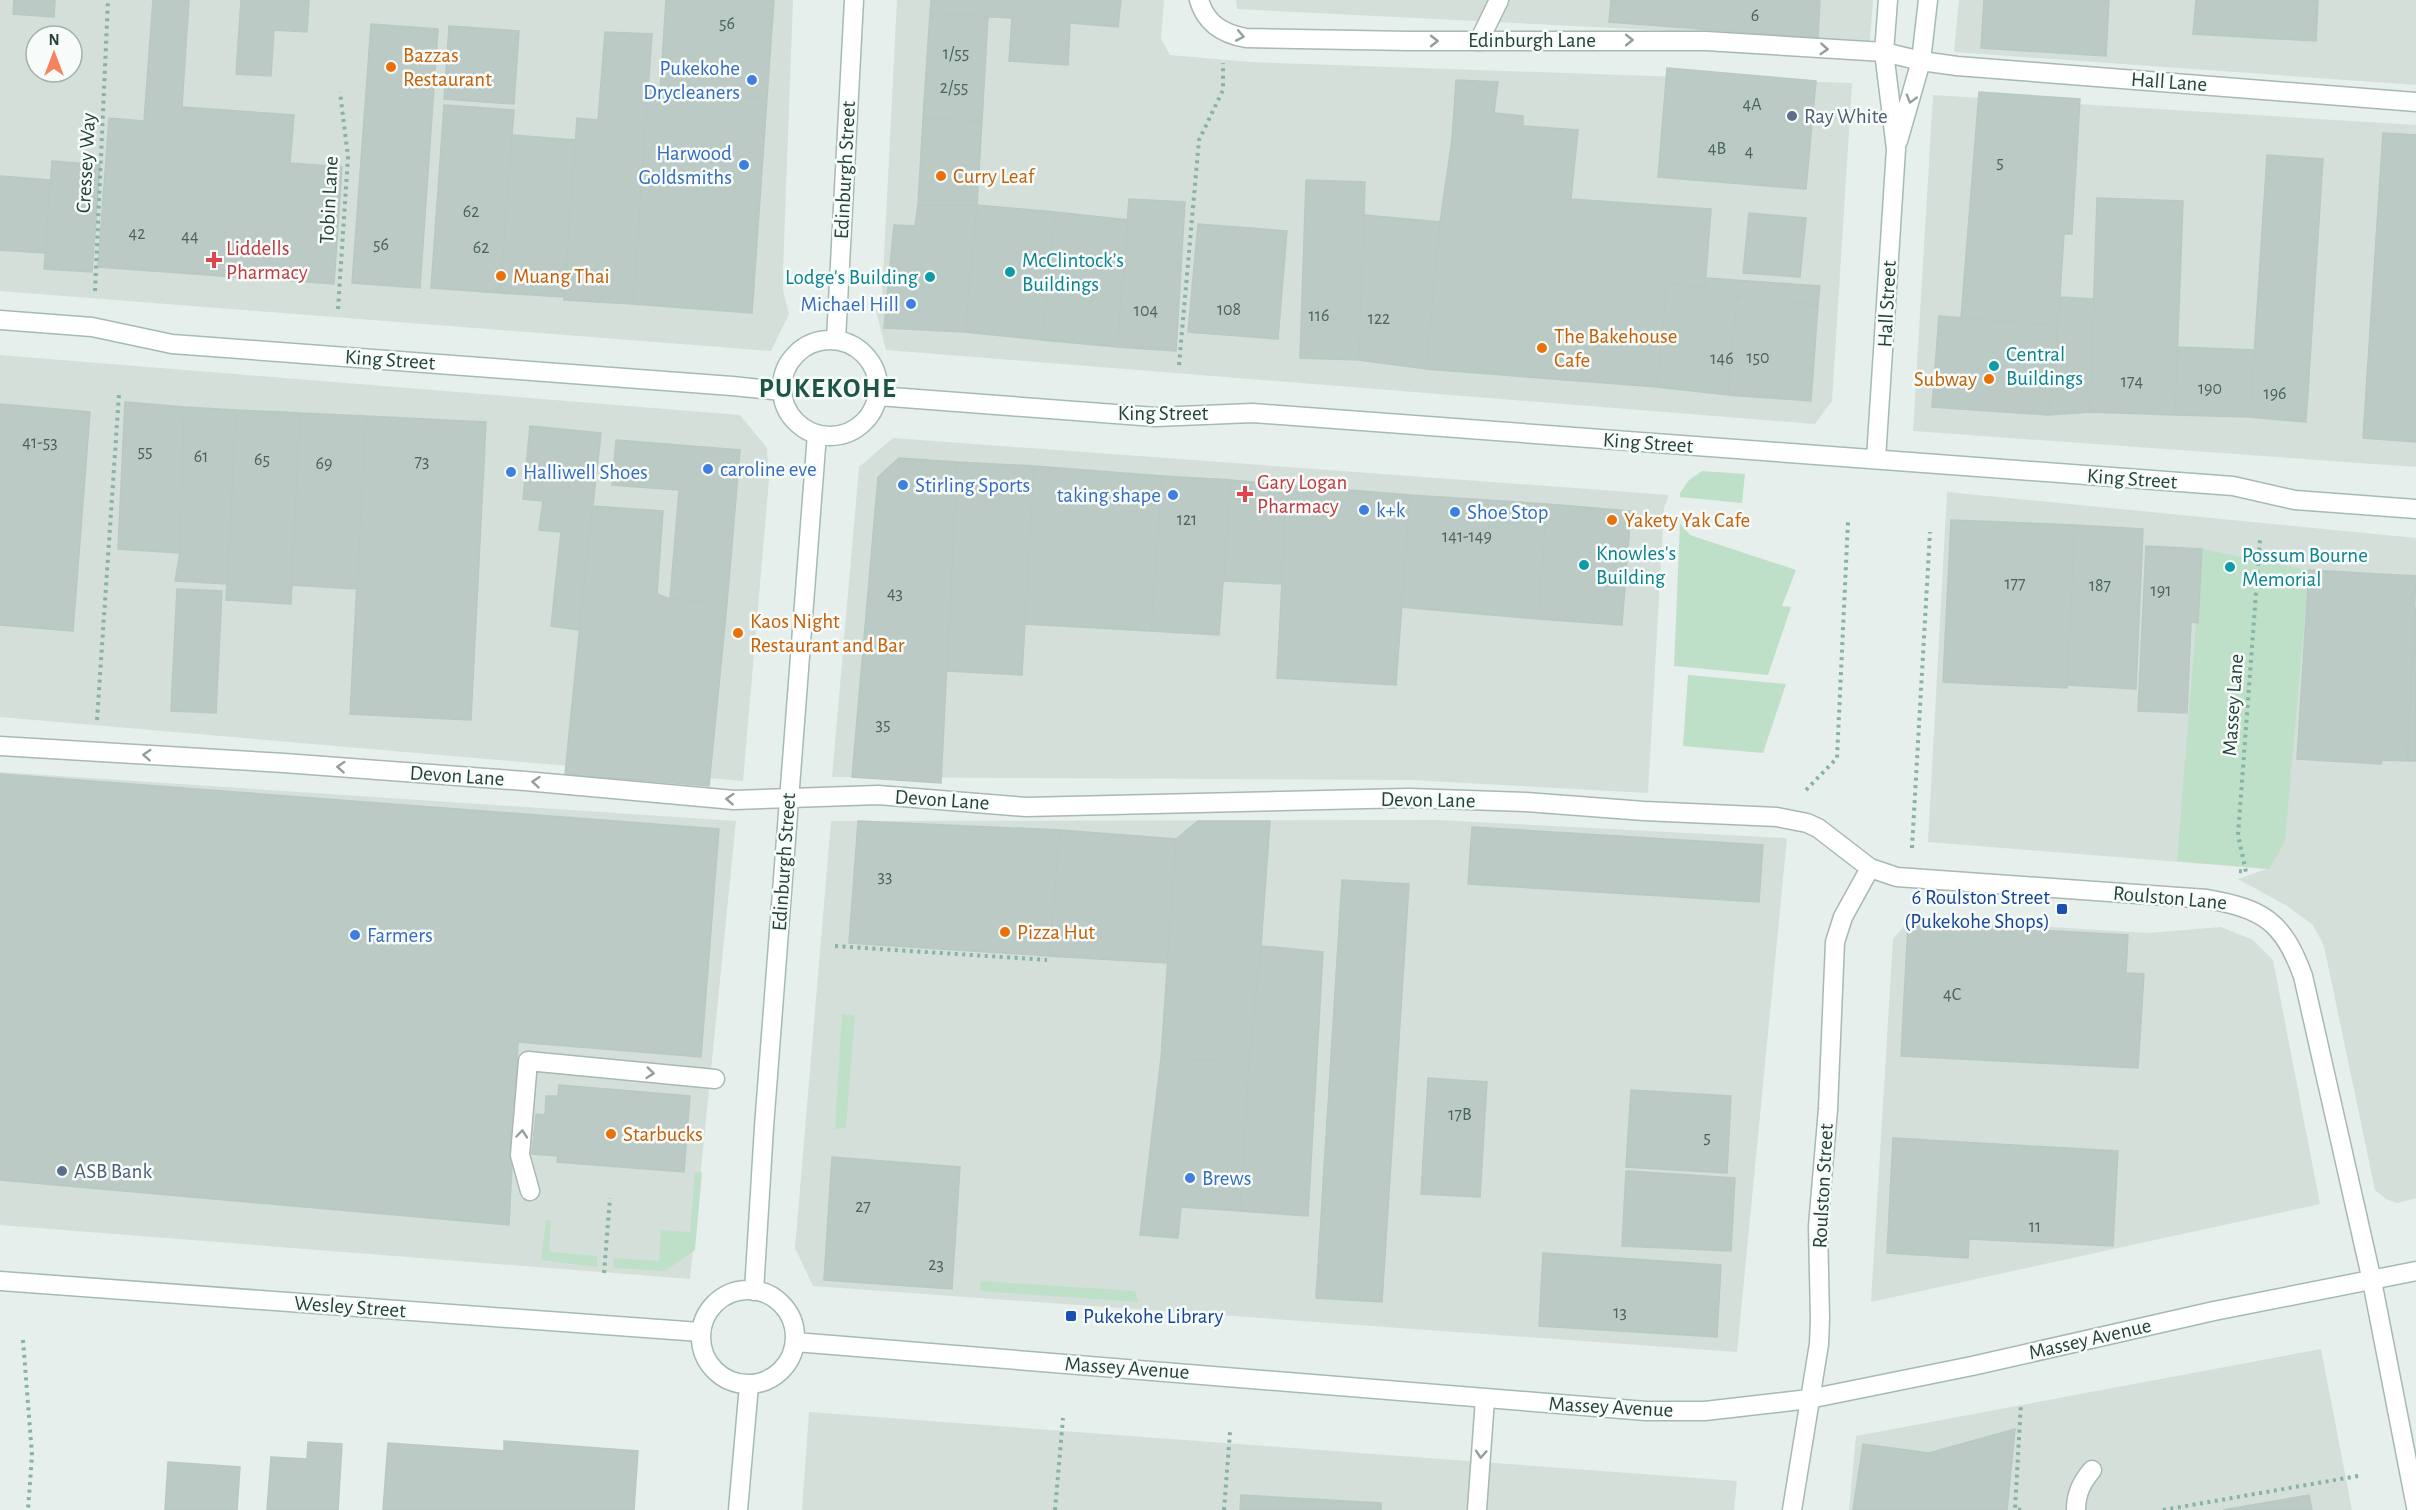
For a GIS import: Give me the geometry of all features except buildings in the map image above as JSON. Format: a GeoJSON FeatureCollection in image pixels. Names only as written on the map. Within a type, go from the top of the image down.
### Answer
{"type":"FeatureCollection","features":[{"type":"Feature","properties":{"kind":"street","name":"Edinburgh Street"},"geometry":{"type":"LineString","coordinates":[[836,339],[854,0]]}},
{"type":"Feature","properties":{"kind":"street"},"geometry":{"type":"LineString","coordinates":[[1199,0],[1205,16],[1223,32]]}},
{"type":"Feature","properties":{"kind":"street"},"geometry":{"type":"LineString","coordinates":[[1479,41],[1498,0]]}},
{"type":"Feature","properties":{"kind":"street","name":"Hall Street"},"geometry":{"type":"LineString","coordinates":[[1876,459],[1896,149],[1884,52],[1888,0]]}},
{"type":"Feature","properties":{"kind":"street","name":"Hall Street"},"geometry":{"type":"LineString","coordinates":[[1896,149],[1921,61],[1928,0]]}},
{"type":"Feature","properties":{"kind":"street","name":"Edinburgh Lane"},"geometry":{"type":"LineString","coordinates":[[1223,32],[1246,38],[1479,41],[1690,40],[1884,52],[1921,61]]}},
{"type":"Feature","properties":{"kind":"street","name":"Hall Lane"},"geometry":{"type":"LineString","coordinates":[[1921,61],[1957,66],[2416,102]]}},
{"type":"Feature","properties":{"kind":"street","name":"King Street"},"geometry":{"type":"LineString","coordinates":[[0,320],[92,327],[172,344],[782,391]]}},
{"type":"Feature","properties":{"kind":"street"},"geometry":{"type":"LineString","coordinates":[[824,339],[836,339],[852,344],[871,362],[876,373],[878,396],[872,412],[862,424],[835,436],[817,434],[798,424],[790,415],[782,391],[783,375],[790,361],[801,349],[824,339]]}},
{"type":"Feature","properties":{"kind":"street","name":"King Street"},"geometry":{"type":"LineString","coordinates":[[878,396],[1155,417],[1253,413],[2233,486],[2295,500],[2416,509]]}},
{"type":"Feature","properties":{"kind":"street","name":"Edinburgh Street"},"geometry":{"type":"LineString","coordinates":[[754,1291],[817,434]]}},
{"type":"Feature","properties":{"kind":"street","name":"Devon Lane"},"geometry":{"type":"LineString","coordinates":[[0,746],[342,767],[734,800],[878,795],[1026,807],[1408,798],[1526,802],[1644,811],[1777,817],[1807,823],[1818,828],[1870,868]]}},
{"type":"Feature","properties":{"kind":"street","name":"Roulston Lane"},"geometry":{"type":"LineString","coordinates":[[1870,868],[1910,879],[2207,898],[2241,905],[2268,920],[2282,933],[2294,950],[2303,976],[2372,1281],[2416,1507]]}},
{"type":"Feature","properties":{"kind":"street","name":"Roulston Street"},"geometry":{"type":"LineString","coordinates":[[1792,1510],[1819,1344],[1818,1226],[1828,1109],[1834,950],[1843,917],[1870,868]]}},
{"type":"Feature","properties":{"kind":"street"},"geometry":{"type":"LineString","coordinates":[[531,1191],[520,1155],[528,1061],[714,1079]]}},
{"type":"Feature","properties":{"kind":"street","name":"Massey Avenue"},"geometry":{"type":"LineString","coordinates":[[795,1342],[1485,1399],[1646,1411],[1713,1411],[1809,1399],[1972,1366],[2214,1311],[2416,1271]]}},
{"type":"Feature","properties":{"kind":"street","name":"Wesley Street"},"geometry":{"type":"LineString","coordinates":[[0,1281],[700,1332]]}},
{"type":"Feature","properties":{"kind":"street"},"geometry":{"type":"LineString","coordinates":[[744,1290],[754,1291],[780,1302],[789,1313],[794,1326],[795,1342],[793,1352],[781,1371],[760,1383],[737,1384],[726,1380],[709,1365],[700,1343],[700,1332],[714,1303],[733,1293],[744,1290]]}},
{"type":"Feature","properties":{"kind":"street"},"geometry":{"type":"LineString","coordinates":[[738,1510],[749,1384]]}},
{"type":"Feature","properties":{"kind":"street"},"geometry":{"type":"LineString","coordinates":[[1477,1510],[1485,1399]]}},
{"type":"Feature","properties":{"kind":"street"},"geometry":{"type":"LineString","coordinates":[[2076,1510],[2076,1500],[2082,1483],[2092,1470]]}},
{"type":"Feature","properties":{"kind":"path","name":"Cressey Way"},"geometry":{"type":"LineString","coordinates":[[94,291],[108,0]]}},
{"type":"Feature","properties":{"kind":"path"},"geometry":{"type":"LineString","coordinates":[[1179,365],[1199,140],[1223,90],[1223,32]]}},
{"type":"Feature","properties":{"kind":"path","name":"Tobin Lane"},"geometry":{"type":"LineString","coordinates":[[338,309],[348,157],[340,92]]}},
{"type":"Feature","properties":{"kind":"path"},"geometry":{"type":"LineString","coordinates":[[96,727],[119,394]]}},
{"type":"Feature","properties":{"kind":"path"},"geometry":{"type":"LineString","coordinates":[[1801,795],[1837,758],[1848,521]]}},
{"type":"Feature","properties":{"kind":"path"},"geometry":{"type":"LineString","coordinates":[[1910,879],[1930,532]]}},
{"type":"Feature","properties":{"kind":"path","name":"Massey Lane"},"geometry":{"type":"LineString","coordinates":[[2246,872],[2238,835],[2260,539]]}},
{"type":"Feature","properties":{"kind":"path"},"geometry":{"type":"LineString","coordinates":[[835,945],[1047,960]]}},
{"type":"Feature","properties":{"kind":"path"},"geometry":{"type":"LineString","coordinates":[[604,1273],[610,1198]]}},
{"type":"Feature","properties":{"kind":"path"},"geometry":{"type":"LineString","coordinates":[[23,1340],[32,1455],[28,1510]]}},
{"type":"Feature","properties":{"kind":"path"},"geometry":{"type":"LineString","coordinates":[[2021,1403],[2015,1509],[2021,1510]]}},
{"type":"Feature","properties":{"kind":"path"},"geometry":{"type":"LineString","coordinates":[[1055,1510],[1063,1418]]}},
{"type":"Feature","properties":{"kind":"path"},"geometry":{"type":"LineString","coordinates":[[1224,1510],[1230,1432]]}},
{"type":"Feature","properties":{"kind":"path"},"geometry":{"type":"LineString","coordinates":[[2163,1510],[2358,1476]]}},
{"type":"Feature","properties":{"kind":"shaded area"},"geometry":{"type":"Polygon","coordinates":[[[0,0],[793,0],[783,271],[783,290],[789,314],[771,351],[0,291],[0,0]]]}},
{"type":"Feature","properties":{"kind":"shaded area"},"geometry":{"type":"Polygon","coordinates":[[[897,0],[1164,0],[1161,39],[1170,55],[1250,62],[1852,83],[1832,401],[1815,424],[886,350],[876,311],[882,296],[897,0]]]}},
{"type":"Feature","properties":{"kind":"shaded area"},"geometry":{"type":"Polygon","coordinates":[[[1236,0],[1873,0],[1870,41],[1237,9],[1236,0]]]}},
{"type":"Feature","properties":{"kind":"shaded area"},"geometry":{"type":"Polygon","coordinates":[[[1959,0],[2416,0],[2416,85],[1954,52],[1959,0]]]}},
{"type":"Feature","properties":{"kind":"shaded area"},"geometry":{"type":"Polygon","coordinates":[[[1933,95],[2416,125],[2416,467],[1913,431],[1933,95]]]}},
{"type":"Feature","properties":{"kind":"shaded area"},"geometry":{"type":"Polygon","coordinates":[[[0,355],[740,415],[767,448],[769,480],[743,781],[0,717],[0,355]]]}},
{"type":"Feature","properties":{"kind":"shaded area"},"geometry":{"type":"Polygon","coordinates":[[[893,438],[1669,495],[1664,508],[1648,793],[1411,780],[832,777],[859,467],[893,438]]]}},
{"type":"Feature","properties":{"kind":"shaded area"},"geometry":{"type":"Polygon","coordinates":[[[1947,492],[2416,538],[2416,1198],[2397,1203],[2386,1199],[2375,1190],[2324,946],[2313,925],[2287,906],[2238,879],[2267,869],[1928,842],[1947,492]]]}},
{"type":"Feature","properties":{"kind":"shaded area","name":"Farmers"},"geometry":{"type":"Polygon","coordinates":[[[0,772],[736,821],[690,1279],[0,1225],[0,772]]]}},
{"type":"Feature","properties":{"kind":"shaded area"},"geometry":{"type":"Polygon","coordinates":[[[1438,820],[1787,838],[1737,1352],[813,1286],[795,1248],[831,821],[1438,820]]]}},
{"type":"Feature","properties":{"kind":"shaded area"},"geometry":{"type":"Polygon","coordinates":[[[1911,918],[2148,933],[2221,927],[2253,940],[2273,960],[2320,1204],[1871,1302],[1893,939],[1911,918]]]}},
{"type":"Feature","properties":{"kind":"shaded area"},"geometry":{"type":"Polygon","coordinates":[[[2321,1349],[2352,1510],[1849,1510],[1856,1436],[2321,1349]]]}},
{"type":"Feature","properties":{"kind":"shaded area"},"geometry":{"type":"Polygon","coordinates":[[[809,1412],[1737,1481],[1734,1510],[802,1510],[809,1412]]]}},
{"type":"Feature","properties":{"kind":"green space"},"geometry":{"type":"Polygon","coordinates":[[[1702,471],[1745,474],[1742,503],[1680,497],[1680,493],[1689,480],[1702,471]]]}},
{"type":"Feature","properties":{"kind":"green space"},"geometry":{"type":"Polygon","coordinates":[[[1680,523],[1690,535],[1796,570],[1782,606],[1791,607],[1768,675],[1674,666],[1680,523]]]}},
{"type":"Feature","properties":{"kind":"green space"},"geometry":{"type":"Polygon","coordinates":[[[2202,549],[2309,570],[2285,841],[2269,869],[2177,861],[2202,549]]]}},
{"type":"Feature","properties":{"kind":"green space"},"geometry":{"type":"Polygon","coordinates":[[[1688,675],[1786,684],[1763,753],[1683,746],[1688,675]]]}},
{"type":"Feature","properties":{"kind":"green space"},"geometry":{"type":"Polygon","coordinates":[[[842,1014],[855,1016],[846,1128],[835,1129],[842,1014]]]}},
{"type":"Feature","properties":{"kind":"green space"},"geometry":{"type":"Polygon","coordinates":[[[702,1172],[695,1250],[665,1271],[613,1268],[614,1258],[659,1261],[661,1230],[690,1232],[695,1173],[702,1172]]]}},
{"type":"Feature","properties":{"kind":"green space"},"geometry":{"type":"Polygon","coordinates":[[[548,1220],[551,1221],[549,1252],[597,1256],[597,1267],[541,1260],[548,1220]]]}},
{"type":"Feature","properties":{"kind":"green space"},"geometry":{"type":"Polygon","coordinates":[[[981,1281],[1135,1291],[1138,1302],[980,1291],[981,1281]]]}},
{"type":"Feature","properties":{"kind":"place","name":"Bazzas Restaurant"},"geometry":{"type":"Point","coordinates":[391,67]}},
{"type":"Feature","properties":{"kind":"place","name":"Pukekohe Drycleaners"},"geometry":{"type":"Point","coordinates":[752,80]}},
{"type":"Feature","properties":{"kind":"place","name":"Ray White"},"geometry":{"type":"Point","coordinates":[1792,116]}},
{"type":"Feature","properties":{"kind":"place","name":"Harwood Goldsmiths"},"geometry":{"type":"Point","coordinates":[744,165]}},
{"type":"Feature","properties":{"kind":"place","name":"Curry Leaf"},"geometry":{"type":"Point","coordinates":[941,176]}},
{"type":"Feature","properties":{"kind":"place","name":"Liddells Pharmacy"},"geometry":{"type":"Point","coordinates":[214,260]}},
{"type":"Feature","properties":{"kind":"place","name":"McClintock’s Buildings"},"geometry":{"type":"Point","coordinates":[1010,272]}},
{"type":"Feature","properties":{"kind":"place","name":"Muang Thai"},"geometry":{"type":"Point","coordinates":[501,276]}},
{"type":"Feature","properties":{"kind":"place","name":"Lodge's Building"},"geometry":{"type":"Point","coordinates":[930,277]}},
{"type":"Feature","properties":{"kind":"place","name":"Michael Hill"},"geometry":{"type":"Point","coordinates":[911,304]}},
{"type":"Feature","properties":{"kind":"place","name":"The Bakehouse Cafe"},"geometry":{"type":"Point","coordinates":[1542,348]}},
{"type":"Feature","properties":{"kind":"place","name":"Central Buildings"},"geometry":{"type":"Point","coordinates":[1994,366]}},
{"type":"Feature","properties":{"kind":"place","name":"Subway"},"geometry":{"type":"Point","coordinates":[1989,379]}},
{"type":"Feature","properties":{"kind":"place","name":"caroline eve"},"geometry":{"type":"Point","coordinates":[708,469]}},
{"type":"Feature","properties":{"kind":"place","name":"Halliwell Shoes"},"geometry":{"type":"Point","coordinates":[511,472]}},
{"type":"Feature","properties":{"kind":"place","name":"Stirling Sports"},"geometry":{"type":"Point","coordinates":[903,485]}},
{"type":"Feature","properties":{"kind":"place","name":"Gary Logan Pharmacy"},"geometry":{"type":"Point","coordinates":[1245,494]}},
{"type":"Feature","properties":{"kind":"place","name":"taking shape"},"geometry":{"type":"Point","coordinates":[1173,495]}},
{"type":"Feature","properties":{"kind":"place","name":"k+k"},"geometry":{"type":"Point","coordinates":[1364,510]}},
{"type":"Feature","properties":{"kind":"place","name":"Shoe Stop"},"geometry":{"type":"Point","coordinates":[1455,512]}},
{"type":"Feature","properties":{"kind":"place","name":"Yakety Yak Cafe"},"geometry":{"type":"Point","coordinates":[1612,520]}},
{"type":"Feature","properties":{"kind":"place","name":"Knowles's Building"},"geometry":{"type":"Point","coordinates":[1584,565]}},
{"type":"Feature","properties":{"kind":"place","name":"Possum Bourne Memorial"},"geometry":{"type":"Point","coordinates":[2230,567]}},
{"type":"Feature","properties":{"kind":"place","name":"Kaos Night Restaurant and Bar"},"geometry":{"type":"Point","coordinates":[738,633]}},
{"type":"Feature","properties":{"kind":"place","name":"6 Roulston Street (Pukekohe Shops)"},"geometry":{"type":"Point","coordinates":[2062,909]}},
{"type":"Feature","properties":{"kind":"place","name":"Pizza Hut"},"geometry":{"type":"Point","coordinates":[1005,932]}},
{"type":"Feature","properties":{"kind":"place","name":"Farmers"},"geometry":{"type":"Point","coordinates":[355,935]}},
{"type":"Feature","properties":{"kind":"place","name":"Starbucks"},"geometry":{"type":"Point","coordinates":[611,1134]}},
{"type":"Feature","properties":{"kind":"place","name":"ASB Bank"},"geometry":{"type":"Point","coordinates":[62,1171]}},
{"type":"Feature","properties":{"kind":"place","name":"Brews"},"geometry":{"type":"Point","coordinates":[1190,1178]}},
{"type":"Feature","properties":{"kind":"place","name":"Pukekohe Library"},"geometry":{"type":"Point","coordinates":[1071,1316]}},
{"type":"Feature","properties":{"kind":"district","name":"PUKEKOHE"},"geometry":{"type":"Point","coordinates":[828,388]}}]}
